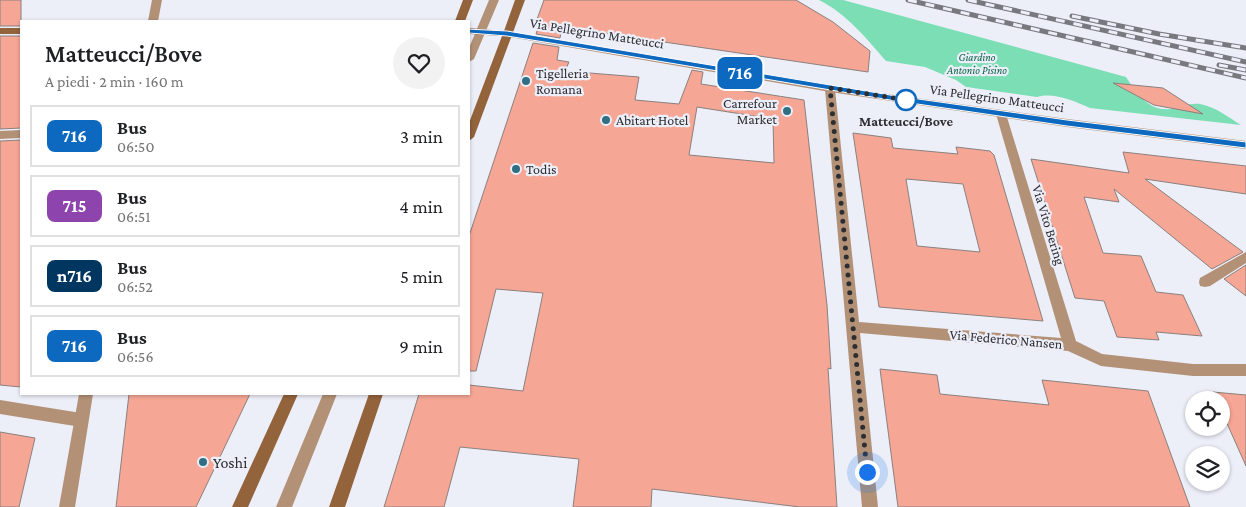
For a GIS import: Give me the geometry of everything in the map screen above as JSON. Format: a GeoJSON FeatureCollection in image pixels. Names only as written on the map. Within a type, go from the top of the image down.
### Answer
{"type":"FeatureCollection","features":[{"type":"Feature","properties":{"kind":"main road"},"geometry":{"type":"LineString","coordinates":[[470,134],[520,0]]}},
{"type":"Feature","properties":{"kind":"main road"},"geometry":{"type":"LineString","coordinates":[[460,20],[468,2]]}},
{"type":"Feature","properties":{"kind":"main road"},"geometry":{"type":"LineString","coordinates":[[0,31],[20,31]]}},
{"type":"Feature","properties":{"kind":"main road"},"geometry":{"type":"LineString","coordinates":[[470,31],[507,34]]}},
{"type":"Feature","properties":{"kind":"main road"},"geometry":{"type":"LineString","coordinates":[[240,507],[291,395]]}},
{"type":"Feature","properties":{"kind":"main road"},"geometry":{"type":"LineString","coordinates":[[337,507],[376,395]]}},
{"type":"Feature","properties":{"kind":"street"},"geometry":{"type":"LineString","coordinates":[[153,20],[157,0]]}},
{"type":"Feature","properties":{"kind":"street"},"geometry":{"type":"LineString","coordinates":[[470,56],[494,0]]}},
{"type":"Feature","properties":{"kind":"street","name":"Via Pellegrino Matteucci"},"geometry":{"type":"LineString","coordinates":[[507,34],[830,88],[1001,114],[1246,145]]}},
{"type":"Feature","properties":{"kind":"street"},"geometry":{"type":"LineString","coordinates":[[830,88],[870,507]]}},
{"type":"Feature","properties":{"kind":"street","name":"Via Vito Bering"},"geometry":{"type":"LineString","coordinates":[[1001,114],[1070,345]]}},
{"type":"Feature","properties":{"kind":"street"},"geometry":{"type":"LineString","coordinates":[[0,135],[20,134]]}},
{"type":"Feature","properties":{"kind":"street"},"geometry":{"type":"LineString","coordinates":[[1205,282],[1246,257]]}},
{"type":"Feature","properties":{"kind":"street","name":"Via Federico Nansen"},"geometry":{"type":"LineString","coordinates":[[852,326],[1070,345],[1100,360],[1193,370],[1246,370]]}},
{"type":"Feature","properties":{"kind":"street"},"geometry":{"type":"LineString","coordinates":[[67,507],[86,395]]}},
{"type":"Feature","properties":{"kind":"street"},"geometry":{"type":"LineString","coordinates":[[284,507],[330,395]]}},
{"type":"Feature","properties":{"kind":"street"},"geometry":{"type":"LineString","coordinates":[[0,407],[81,420]]}},
{"type":"Feature","properties":{"kind":"green space","name":"Giardino Antonio Pisino"},"geometry":{"type":"Polygon","coordinates":[[[819,0],[843,0],[1126,77],[1144,100],[1156,107],[1170,109],[1188,105],[1206,105],[1241,125],[1090,108],[1057,96],[1037,97],[966,87],[956,80],[925,67],[886,61],[847,19],[819,0]]]}},
{"type":"Feature","properties":{"kind":"building"},"geometry":{"type":"Polygon","coordinates":[[[0,0],[21,0],[20,26],[0,26],[0,0]]]}},
{"type":"Feature","properties":{"kind":"building"},"geometry":{"type":"Polygon","coordinates":[[[544,0],[796,0],[833,22],[870,51],[868,72],[562,27],[560,38],[536,34],[540,22],[536,22],[544,0]]]}},
{"type":"Feature","properties":{"kind":"building"},"geometry":{"type":"Polygon","coordinates":[[[0,36],[20,36],[20,128],[0,129],[0,36]]]}},
{"type":"Feature","properties":{"kind":"building"},"geometry":{"type":"Polygon","coordinates":[[[533,43],[559,47],[557,60],[569,62],[565,71],[639,77],[635,100],[679,104],[692,70],[703,72],[701,84],[804,100],[827,305],[831,369],[828,368],[837,507],[800,507],[652,489],[651,507],[573,507],[579,459],[460,447],[444,507],[384,507],[419,395],[470,395],[470,385],[523,391],[543,293],[496,289],[476,371],[470,371],[470,233],[533,43]],[[697,107],[689,155],[774,163],[773,119],[697,107]]]}},
{"type":"Feature","properties":{"kind":"building"},"geometry":{"type":"Polygon","coordinates":[[[1113,83],[1163,88],[1203,114],[1154,105],[1113,83]]]}},
{"type":"Feature","properties":{"kind":"building"},"geometry":{"type":"Polygon","coordinates":[[[853,133],[891,138],[893,148],[958,154],[956,147],[990,151],[994,155],[1043,321],[879,307],[853,133]],[[906,179],[917,246],[980,252],[963,184],[906,179]]]}},
{"type":"Feature","properties":{"kind":"building"},"geometry":{"type":"Polygon","coordinates":[[[20,140],[20,387],[0,385],[0,141],[20,140]]]}},
{"type":"Feature","properties":{"kind":"building"},"geometry":{"type":"Polygon","coordinates":[[[1123,152],[1246,166],[1246,194],[1145,179],[1243,252],[1212,269],[1114,189],[1119,202],[1084,197],[1103,253],[1141,256],[1156,292],[1183,295],[1202,336],[1156,332],[1159,340],[1117,337],[1104,301],[1075,298],[1031,159],[1129,173],[1123,152]]]}},
{"type":"Feature","properties":{"kind":"building"},"geometry":{"type":"Polygon","coordinates":[[[1246,265],[1246,296],[1224,279],[1246,265]]]}},
{"type":"Feature","properties":{"kind":"building"},"geometry":{"type":"Polygon","coordinates":[[[880,369],[937,375],[940,394],[1049,405],[1042,380],[1148,391],[1190,507],[898,507],[880,369]]]}},
{"type":"Feature","properties":{"kind":"building"},"geometry":{"type":"Polygon","coordinates":[[[1230,394],[1246,395],[1246,466],[1230,430],[1230,394]]]}},
{"type":"Feature","properties":{"kind":"building"},"geometry":{"type":"Polygon","coordinates":[[[129,395],[250,395],[196,507],[116,507],[129,395]]]}},
{"type":"Feature","properties":{"kind":"building"},"geometry":{"type":"Polygon","coordinates":[[[0,432],[35,438],[19,507],[0,507],[0,432]]]}},
{"type":"Feature","properties":{"kind":"railway"},"geometry":{"type":"LineString","coordinates":[[908,0],[1246,78]]}},
{"type":"Feature","properties":{"kind":"railway"},"geometry":{"type":"LineString","coordinates":[[968,0],[1246,62]]}},
{"type":"Feature","properties":{"kind":"railway"},"geometry":{"type":"LineString","coordinates":[[1072,16],[1159,34],[1246,48]]}},
{"type":"Feature","properties":{"kind":"railway"},"geometry":{"type":"LineString","coordinates":[[1219,65],[1246,70]]}},
{"type":"Feature","properties":{"kind":"bus line","name":"716"},"geometry":{"type":"LineString","coordinates":[[470,31],[557,41],[890,98],[1067,123],[1246,145]]}},
{"type":"Feature","properties":{"kind":"place","name":"Tigelleria Romana"},"geometry":{"type":"Point","coordinates":[526,81]}},
{"type":"Feature","properties":{"kind":"place","name":"Matteucci/Bove"},"geometry":{"type":"Point","coordinates":[906,100]}},
{"type":"Feature","properties":{"kind":"place","name":"Carrefour Market"},"geometry":{"type":"Point","coordinates":[787,111]}},
{"type":"Feature","properties":{"kind":"place","name":"Abitart Hotel"},"geometry":{"type":"Point","coordinates":[606,120]}},
{"type":"Feature","properties":{"kind":"place","name":"Todis"},"geometry":{"type":"Point","coordinates":[516,169]}},
{"type":"Feature","properties":{"kind":"place","name":"Yoshi"},"geometry":{"type":"Point","coordinates":[203,462]}},
{"type":"Feature","properties":{"kind":"route"},"geometry":{"type":"LineString","coordinates":[[867,472],[830,88],[906,100]]}}]}
